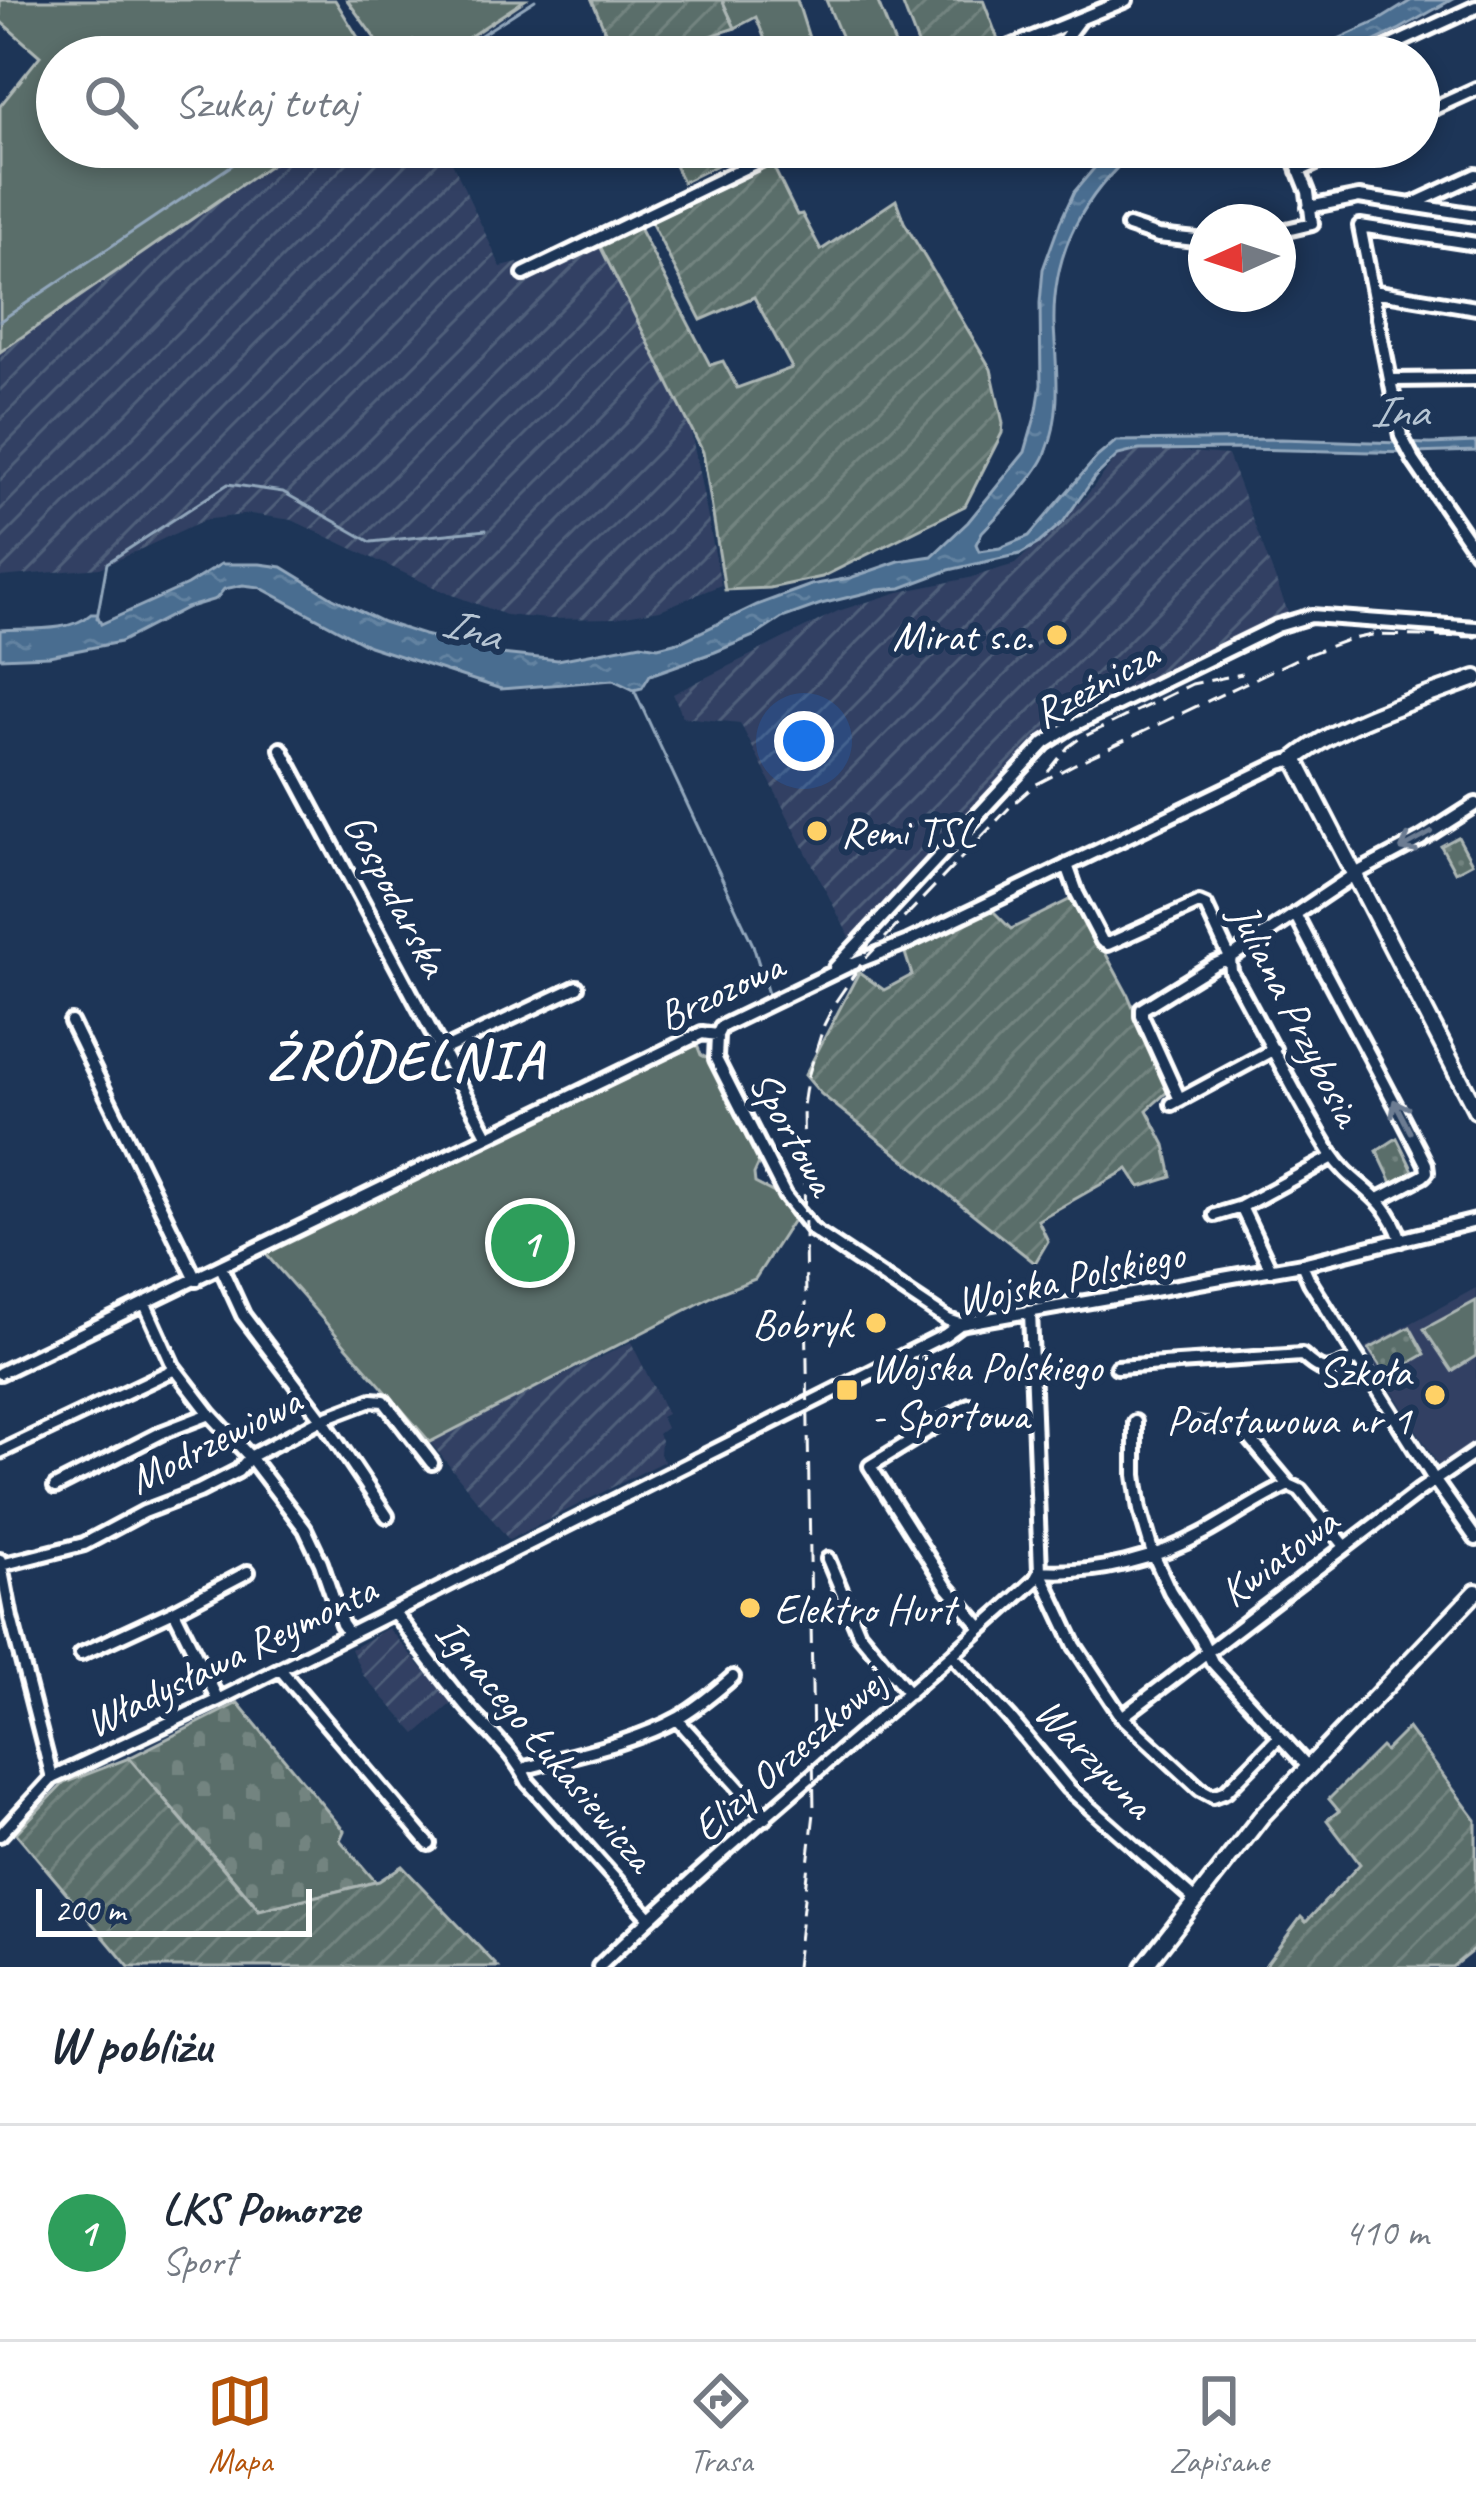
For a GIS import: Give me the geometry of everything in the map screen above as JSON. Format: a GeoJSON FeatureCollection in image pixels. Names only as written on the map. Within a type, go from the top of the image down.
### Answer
{"type":"FeatureCollection","features":[{"type":"Feature","properties":{"kind":"street"},"geometry":{"type":"LineString","coordinates":[[1041,36],[1126,0]]}},
{"type":"Feature","properties":{"kind":"street"},"geometry":{"type":"LineString","coordinates":[[1413,36],[1476,7]]}},
{"type":"Feature","properties":{"kind":"street"},"geometry":{"type":"LineString","coordinates":[[1067,36],[1079,20]]}},
{"type":"Feature","properties":{"kind":"street"},"geometry":{"type":"LineString","coordinates":[[1440,105],[1476,89]]}},
{"type":"Feature","properties":{"kind":"street"},"geometry":{"type":"LineString","coordinates":[[524,274],[744,168]]}},
{"type":"Feature","properties":{"kind":"street"},"geometry":{"type":"LineString","coordinates":[[1296,228],[1312,224],[1298,168]]}},
{"type":"Feature","properties":{"kind":"street"},"geometry":{"type":"LineString","coordinates":[[1299,171],[1306,168]]}},
{"type":"Feature","properties":{"kind":"street"},"geometry":{"type":"LineString","coordinates":[[1410,205],[1476,175]]}},
{"type":"Feature","properties":{"kind":"street"},"geometry":{"type":"LineString","coordinates":[[1310,207],[1359,197],[1476,215]]}},
{"type":"Feature","properties":{"kind":"street"},"geometry":{"type":"LineString","coordinates":[[1128,226],[1188,239]]}},
{"type":"Feature","properties":{"kind":"street"},"geometry":{"type":"LineString","coordinates":[[1476,244],[1360,226],[1400,436],[1476,552]]}},
{"type":"Feature","properties":{"kind":"street"},"geometry":{"type":"LineString","coordinates":[[1373,291],[1476,308]]}},
{"type":"Feature","properties":{"kind":"street"},"geometry":{"type":"LineString","coordinates":[[1390,380],[1476,379]]}},
{"type":"Feature","properties":{"kind":"street","name":"Rzeźnicza"},"geometry":{"type":"LineString","coordinates":[[829,975],[1046,743],[1070,727],[1276,626],[1311,616],[1476,628]]}},
{"type":"Feature","properties":{"kind":"street","name":"Brzozowa"},"geometry":{"type":"LineString","coordinates":[[0,1373],[702,1033],[717,1035],[722,1027],[829,975],[1295,759],[1312,745],[1475,678]]}},
{"type":"Feature","properties":{"kind":"street","name":"Gospodarska"},"geometry":{"type":"LineString","coordinates":[[281,749],[487,1135]]}},
{"type":"Feature","properties":{"kind":"street"},"geometry":{"type":"LineString","coordinates":[[1295,759],[1476,1110]]}},
{"type":"Feature","properties":{"kind":"street"},"geometry":{"type":"LineString","coordinates":[[1274,1049],[1176,1102],[1142,1009],[1230,958],[1355,874],[1476,804]]}},
{"type":"Feature","properties":{"kind":"street","name":"Juliana Przybosia"},"geometry":{"type":"LineString","coordinates":[[1066,865],[1102,941],[1108,944],[1199,903],[1207,906],[1230,958],[1231,972],[1333,1157],[1393,1216],[1401,1240]]}},
{"type":"Feature","properties":{"kind":"street"},"geometry":{"type":"LineString","coordinates":[[1295,914],[1426,1164],[1423,1176],[1379,1199]]}},
{"type":"Feature","properties":{"kind":"street"},"geometry":{"type":"LineString","coordinates":[[443,1050],[578,986]]}},
{"type":"Feature","properties":{"kind":"street"},"geometry":{"type":"LineString","coordinates":[[70,1022],[196,1280]]}},
{"type":"Feature","properties":{"kind":"street","name":"Sportowa"},"geometry":{"type":"LineString","coordinates":[[717,1035],[716,1059],[785,1195],[813,1230],[960,1324]]}},
{"type":"Feature","properties":{"kind":"street"},"geometry":{"type":"LineString","coordinates":[[1215,1214],[1241,1207],[1333,1157]]}},
{"type":"Feature","properties":{"kind":"street"},"geometry":{"type":"LineString","coordinates":[[1241,1207],[1271,1270]]}},
{"type":"Feature","properties":{"kind":"street","name":"Wojska Polskiego"},"geometry":{"type":"LineString","coordinates":[[506,1556],[960,1324],[1302,1264],[1476,1221]]}},
{"type":"Feature","properties":{"kind":"street"},"geometry":{"type":"LineString","coordinates":[[1302,1264],[1435,1481],[1476,1539]]}},
{"type":"Feature","properties":{"kind":"street"},"geometry":{"type":"LineString","coordinates":[[221,1267],[243,1315],[322,1419],[387,1516]]}},
{"type":"Feature","properties":{"kind":"street"},"geometry":{"type":"LineString","coordinates":[[145,1304],[175,1369],[305,1528],[349,1634]]}},
{"type":"Feature","properties":{"kind":"street"},"geometry":{"type":"LineString","coordinates":[[1030,1312],[1040,1571],[1075,1646],[1122,1717],[1213,1796],[1226,1791],[1279,1737]]}},
{"type":"Feature","properties":{"kind":"street"},"geometry":{"type":"LineString","coordinates":[[1118,1367],[1302,1355],[1316,1369],[1327,1371],[1358,1358]]}},
{"type":"Feature","properties":{"kind":"street"},"geometry":{"type":"LineString","coordinates":[[0,1452],[175,1369]]}},
{"type":"Feature","properties":{"kind":"street","name":"Modrzewiowa"},"geometry":{"type":"LineString","coordinates":[[1,1562],[84,1544],[238,1472],[250,1457],[322,1419],[372,1400],[384,1402],[432,1463]]}},
{"type":"Feature","properties":{"kind":"street"},"geometry":{"type":"LineString","coordinates":[[968,1405],[870,1466],[946,1586],[982,1628]]}},
{"type":"Feature","properties":{"kind":"street"},"geometry":{"type":"LineString","coordinates":[[55,1487],[163,1432],[210,1414]]}},
{"type":"Feature","properties":{"kind":"street"},"geometry":{"type":"LineString","coordinates":[[1135,1422],[1140,1510],[1170,1591],[1206,1653],[1308,1767]]}},
{"type":"Feature","properties":{"kind":"street"},"geometry":{"type":"LineString","coordinates":[[1194,1425],[1242,1429],[1345,1546]]}},
{"type":"Feature","properties":{"kind":"street","name":"Kwiatowa"},"geometry":{"type":"LineString","coordinates":[[1122,1717],[1476,1452]]}},
{"type":"Feature","properties":{"kind":"street"},"geometry":{"type":"LineString","coordinates":[[1040,1571],[1084,1571],[1153,1554],[1200,1535],[1289,1486]]}},
{"type":"Feature","properties":{"kind":"street","name":"Władysława Reymonta"},"geometry":{"type":"LineString","coordinates":[[0,1835],[52,1778],[506,1556]]}},
{"type":"Feature","properties":{"kind":"street"},"geometry":{"type":"LineString","coordinates":[[828,1559],[859,1633],[909,1693]]}},
{"type":"Feature","properties":{"kind":"street"},"geometry":{"type":"LineString","coordinates":[[1,1562],[52,1778]]}},
{"type":"Feature","properties":{"kind":"street","name":"Elizy Orzeszkowej"},"geometry":{"type":"LineString","coordinates":[[599,1967],[952,1655],[1040,1571]]}},
{"type":"Feature","properties":{"kind":"street"},"geometry":{"type":"LineString","coordinates":[[81,1654],[248,1572]]}},
{"type":"Feature","properties":{"kind":"street"},"geometry":{"type":"LineString","coordinates":[[1144,1967],[1235,1847],[1476,1592]]}},
{"type":"Feature","properties":{"kind":"street"},"geometry":{"type":"LineString","coordinates":[[174,1611],[218,1700]]}},
{"type":"Feature","properties":{"kind":"street","name":"Ignacego Łukasiewicza"},"geometry":{"type":"LineString","coordinates":[[394,1612],[528,1782],[650,1918]]}},
{"type":"Feature","properties":{"kind":"street","name":"Warzywna"},"geometry":{"type":"LineString","coordinates":[[952,1655],[1068,1788],[1195,1900]]}},
{"type":"Feature","properties":{"kind":"street"},"geometry":{"type":"LineString","coordinates":[[280,1669],[429,1844]]}},
{"type":"Feature","properties":{"kind":"street"},"geometry":{"type":"LineString","coordinates":[[522,1769],[677,1719],[733,1677]]}},
{"type":"Feature","properties":{"kind":"street"},"geometry":{"type":"LineString","coordinates":[[677,1719],[766,1818]]}},
{"type":"Feature","properties":{"kind":"shaded area"},"geometry":{"type":"Polygon","coordinates":[[[266,168],[455,168],[501,267],[518,263],[528,283],[600,246],[689,421],[721,585],[660,610],[615,618],[506,615],[442,591],[292,520],[250,514],[204,520],[100,568],[0,577],[0,352],[266,168]]]}},
{"type":"Feature","properties":{"kind":"shaded area"},"geometry":{"type":"Polygon","coordinates":[[[1125,447],[1228,455],[1289,615],[1039,735],[853,944],[740,723],[683,717],[673,694],[838,611],[1015,564],[1082,501],[1125,447]]]}},
{"type":"Feature","properties":{"kind":"shaded area","name":"Szkoła Podstawowa nr 1"},"geometry":{"type":"Polygon","coordinates":[[[1476,1288],[1476,1442],[1440,1468],[1365,1348],[1476,1288]]]}},
{"type":"Feature","properties":{"kind":"shaded area"},"geometry":{"type":"Polygon","coordinates":[[[631,1342],[667,1414],[661,1417],[666,1428],[658,1434],[664,1461],[509,1540],[430,1442],[631,1342]]]}},
{"type":"Feature","properties":{"kind":"shaded area"},"geometry":{"type":"Polygon","coordinates":[[[388,1628],[452,1703],[416,1734],[363,1675],[351,1649],[388,1628]]]}},
{"type":"Feature","properties":{"kind":"green space"},"geometry":{"type":"Polygon","coordinates":[[[0,0],[335,0],[357,36],[36,36],[36,52],[0,21],[0,0]]]}},
{"type":"Feature","properties":{"kind":"green space"},"geometry":{"type":"Polygon","coordinates":[[[347,0],[525,0],[471,36],[373,36],[347,0]]]}},
{"type":"Feature","properties":{"kind":"green space"},"geometry":{"type":"Polygon","coordinates":[[[592,0],[722,0],[735,28],[711,36],[607,36],[592,0]]]}},
{"type":"Feature","properties":{"kind":"green space"},"geometry":{"type":"Polygon","coordinates":[[[722,0],[797,0],[808,36],[764,36],[756,17],[735,28],[722,0]]]}},
{"type":"Feature","properties":{"kind":"green space"},"geometry":{"type":"Polygon","coordinates":[[[826,0],[877,0],[892,36],[841,36],[826,0]]]}},
{"type":"Feature","properties":{"kind":"green space"},"geometry":{"type":"Polygon","coordinates":[[[901,0],[983,0],[997,36],[915,36],[901,0]]]}},
{"type":"Feature","properties":{"kind":"green space"},"geometry":{"type":"Polygon","coordinates":[[[36,61],[36,168],[266,168],[0,352],[0,106],[36,61]]]}},
{"type":"Feature","properties":{"kind":"green space"},"geometry":{"type":"Polygon","coordinates":[[[676,168],[711,168],[683,182],[676,168]]]}},
{"type":"Feature","properties":{"kind":"green space"},"geometry":{"type":"Polygon","coordinates":[[[764,168],[774,168],[821,250],[896,200],[904,222],[991,369],[1002,433],[965,506],[822,577],[770,588],[725,590],[703,452],[600,246],[639,228],[710,365],[723,361],[737,388],[792,368],[754,297],[701,320],[651,222],[764,168]]]}},
{"type":"Feature","properties":{"kind":"green space"},"geometry":{"type":"Polygon","coordinates":[[[1458,837],[1472,863],[1455,872],[1441,846],[1458,837]]]}},
{"type":"Feature","properties":{"kind":"green space"},"geometry":{"type":"Polygon","coordinates":[[[1075,897],[1128,995],[1168,1091],[1147,1110],[1165,1145],[1172,1177],[1140,1187],[1128,1169],[1038,1220],[1048,1241],[1035,1263],[821,1094],[805,1075],[859,972],[884,990],[912,975],[904,950],[988,906],[1011,929],[1075,897]]]}},
{"type":"Feature","properties":{"kind":"green space"},"geometry":{"type":"Polygon","coordinates":[[[697,1045],[759,1163],[755,1183],[778,1195],[793,1220],[755,1279],[719,1293],[430,1442],[264,1252],[697,1045]]]}},
{"type":"Feature","properties":{"kind":"green space"},"geometry":{"type":"Polygon","coordinates":[[[1397,1138],[1414,1173],[1393,1185],[1377,1151],[1397,1138]]]}},
{"type":"Feature","properties":{"kind":"green space"},"geometry":{"type":"Polygon","coordinates":[[[1476,1301],[1476,1356],[1452,1371],[1424,1329],[1476,1301]]]}},
{"type":"Feature","properties":{"kind":"green space"},"geometry":{"type":"Polygon","coordinates":[[[1410,1327],[1425,1354],[1387,1376],[1369,1349],[1410,1327]]]}},
{"type":"Feature","properties":{"kind":"green space"},"geometry":{"type":"Polygon","coordinates":[[[238,1703],[344,1831],[340,1840],[376,1882],[260,1910],[129,1758],[238,1703]]]}},
{"type":"Feature","properties":{"kind":"green space"},"geometry":{"type":"Polygon","coordinates":[[[1408,1728],[1476,1820],[1476,1948],[1452,1967],[1264,1967],[1301,1917],[1306,1922],[1360,1864],[1327,1820],[1339,1811],[1329,1799],[1381,1747],[1385,1751],[1408,1728]]]}},
{"type":"Feature","properties":{"kind":"green space"},"geometry":{"type":"Polygon","coordinates":[[[129,1758],[259,1910],[379,1881],[402,1866],[498,1967],[129,1967],[16,1833],[64,1783],[129,1758]]]}},
{"type":"Feature","properties":{"kind":"water"},"geometry":{"type":"Polygon","coordinates":[[[1412,0],[1451,0],[1385,36],[1345,36],[1412,0]]]}},
{"type":"Feature","properties":{"kind":"water"},"geometry":{"type":"Polygon","coordinates":[[[1094,168],[1116,168],[1075,226],[1059,272],[1055,421],[1046,453],[982,532],[976,544],[979,551],[1029,536],[1116,441],[1476,442],[1476,451],[1139,450],[1118,455],[1095,477],[1063,522],[1020,554],[949,570],[901,588],[821,604],[782,618],[756,635],[650,675],[642,688],[634,690],[613,680],[501,689],[369,646],[259,587],[243,585],[224,589],[216,599],[186,608],[120,642],[49,656],[0,658],[0,630],[60,627],[91,614],[97,614],[101,624],[221,564],[282,567],[383,622],[501,654],[558,660],[682,641],[811,585],[932,556],[968,522],[1025,452],[1041,385],[1043,269],[1074,192],[1094,168]]]}},
{"type":"Feature","properties":{"kind":"waterway"},"geometry":{"type":"LineString","coordinates":[[479,36],[535,0]]}},
{"type":"Feature","properties":{"kind":"waterway"},"geometry":{"type":"LineString","coordinates":[[0,321],[228,168]]}},
{"type":"Feature","properties":{"kind":"waterway"},"geometry":{"type":"LineString","coordinates":[[97,618],[107,563],[228,484],[283,492],[371,542],[486,530]]}},
{"type":"Feature","properties":{"kind":"waterway"},"geometry":{"type":"LineString","coordinates":[[634,690],[753,945],[768,994]]}},
{"type":"Feature","properties":{"kind":"railway"},"geometry":{"type":"LineString","coordinates":[[796,1967],[814,1813],[803,1106],[824,1025],[836,1001],[864,960],[1035,785],[1296,659],[1344,641],[1372,635],[1476,637]]}},
{"type":"Feature","properties":{"kind":"railway"},"geometry":{"type":"LineString","coordinates":[[1048,772],[1079,739],[1192,684],[1242,674]]}},
{"type":"Feature","properties":{"kind":"place","name":"Mirat s.c."},"geometry":{"type":"Point","coordinates":[1057,635]}},
{"type":"Feature","properties":{"kind":"place","name":"Remi TSL"},"geometry":{"type":"Point","coordinates":[817,831]}},
{"type":"Feature","properties":{"kind":"place","name":"LKS Pomorze"},"geometry":{"type":"Point","coordinates":[530,1243]}},
{"type":"Feature","properties":{"kind":"place","name":"Bobryk"},"geometry":{"type":"Point","coordinates":[876,1323]}},
{"type":"Feature","properties":{"kind":"place","name":"Wojska Polskiego - Sportowa"},"geometry":{"type":"Point","coordinates":[847,1390]}},
{"type":"Feature","properties":{"kind":"place","name":"Szkoła Podstawowa nr 1"},"geometry":{"type":"Point","coordinates":[1435,1395]}},
{"type":"Feature","properties":{"kind":"place","name":"Elektro Hurt"},"geometry":{"type":"Point","coordinates":[750,1608]}},
{"type":"Feature","properties":{"kind":"district","name":"ŹRÓDELNIA"},"geometry":{"type":"Point","coordinates":[406,1059]}},
{"type":"Feature","properties":{"kind":"water label","name":"Ina"},"geometry":{"type":"Point","coordinates":[1399,410]}},
{"type":"Feature","properties":{"kind":"water label","name":"Ina"},"geometry":{"type":"Point","coordinates":[472,627]}}]}
